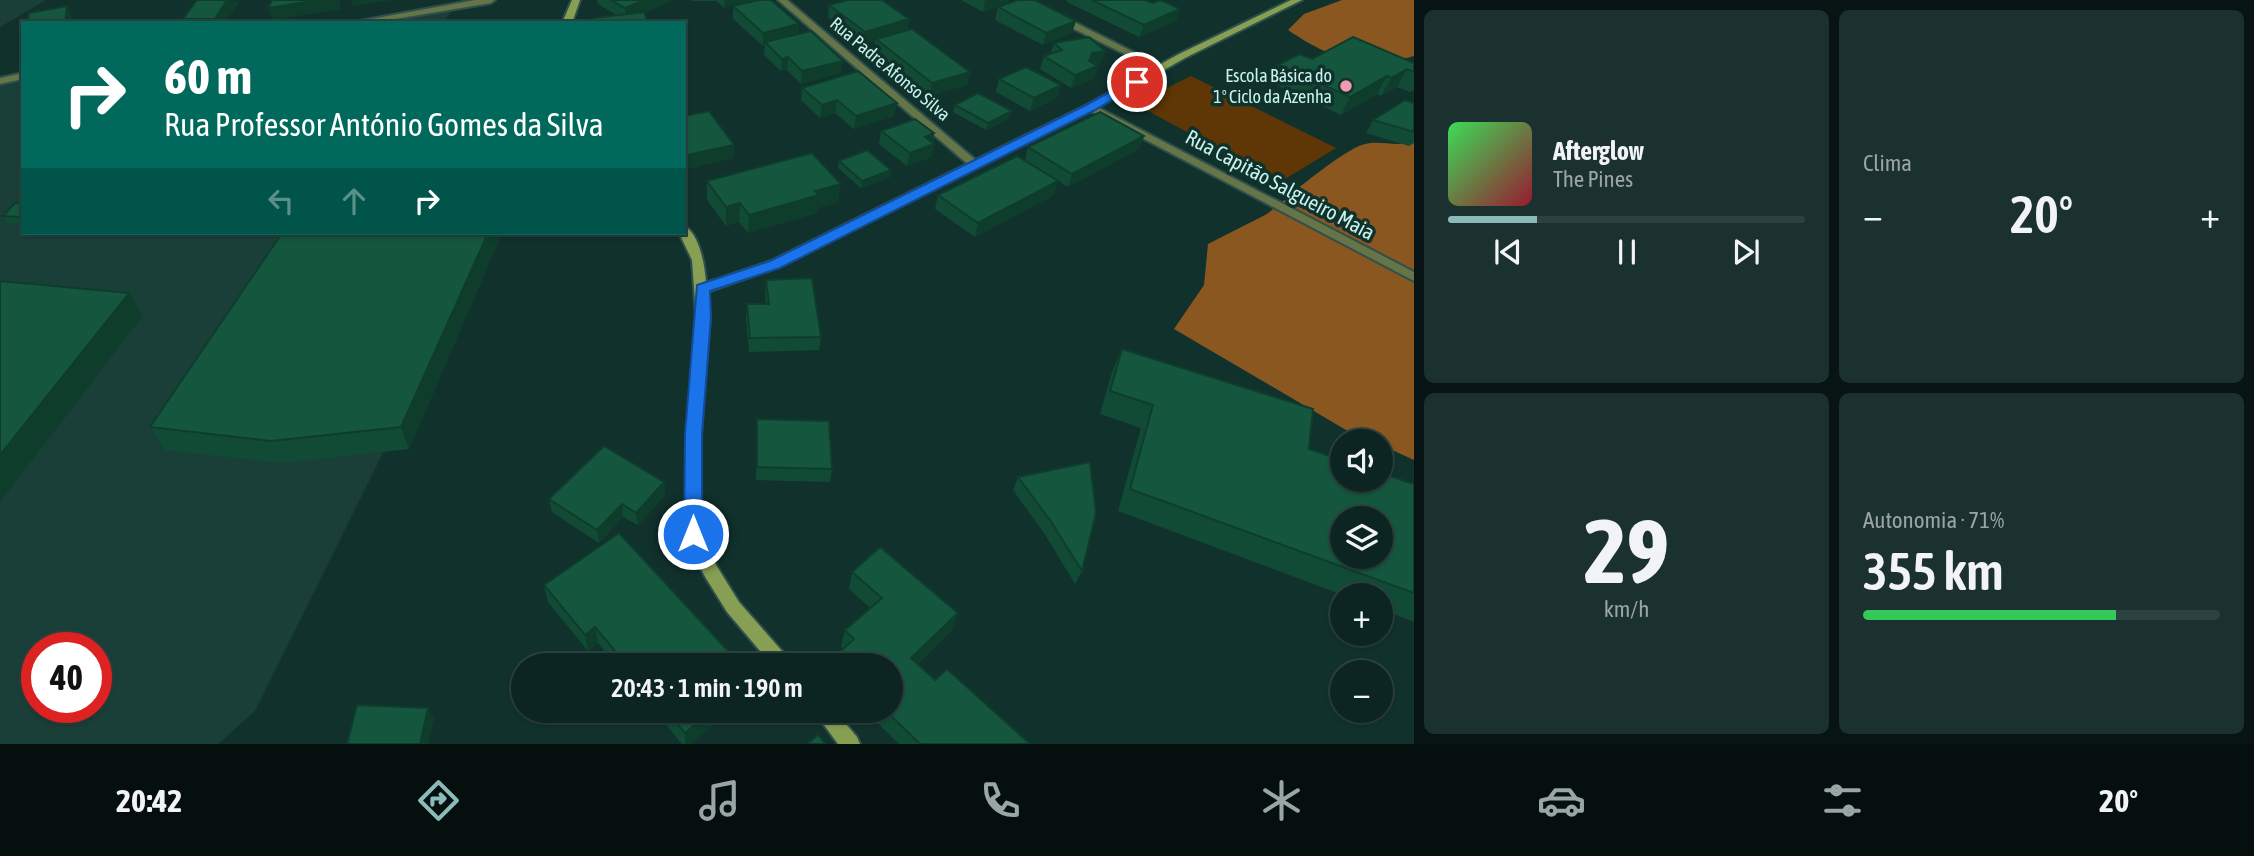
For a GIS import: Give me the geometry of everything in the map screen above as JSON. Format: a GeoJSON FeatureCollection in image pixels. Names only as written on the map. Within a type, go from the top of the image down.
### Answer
{"type":"FeatureCollection","features":[{"type":"Feature","properties":{"kind":"street"},"geometry":{"type":"LineString","coordinates":[[365,21],[491,0]]}},
{"type":"Feature","properties":{"kind":"street"},"geometry":{"type":"LineString","coordinates":[[568,21],[576,0]]}},
{"type":"Feature","properties":{"kind":"street","name":"Rua Padre Afonso Silva"},"geometry":{"type":"LineString","coordinates":[[782,0],[974,164]]}},
{"type":"Feature","properties":{"kind":"street"},"geometry":{"type":"LineString","coordinates":[[702,289],[775,264],[1091,107],[1160,68],[1298,0]]}},
{"type":"Feature","properties":{"kind":"street"},"geometry":{"type":"LineString","coordinates":[[1048,12],[1160,68]]}},
{"type":"Feature","properties":{"kind":"street"},"geometry":{"type":"LineString","coordinates":[[0,80],[21,76]]}},
{"type":"Feature","properties":{"kind":"street","name":"Rua Capitão Salgueiro Maia"},"geometry":{"type":"LineString","coordinates":[[1091,107],[1414,277]]}},
{"type":"Feature","properties":{"kind":"street"},"geometry":{"type":"LineString","coordinates":[[686,234],[698,260],[704,317],[694,434],[693,534],[710,570],[733,607],[773,653]]}},
{"type":"Feature","properties":{"kind":"street"},"geometry":{"type":"LineString","coordinates":[[833,723],[850,744]]}},
{"type":"Feature","properties":{"kind":"shaded area"},"geometry":{"type":"Polygon","coordinates":[[[0,0],[46,0],[0,27],[0,0]]]}},
{"type":"Feature","properties":{"kind":"shaded area"},"geometry":{"type":"Polygon","coordinates":[[[1342,0],[1414,0],[1414,56],[1379,62],[1348,59],[1318,48],[1288,30],[1304,14],[1342,0]]]}},
{"type":"Feature","properties":{"kind":"shaded area"},"geometry":{"type":"Polygon","coordinates":[[[459,3],[444,21],[352,21],[459,3]]]}},
{"type":"Feature","properties":{"kind":"shaded area"},"geometry":{"type":"Polygon","coordinates":[[[21,76],[21,235],[491,235],[255,711],[218,744],[0,744],[0,80],[21,76]]]}},
{"type":"Feature","properties":{"kind":"shaded area"},"geometry":{"type":"Polygon","coordinates":[[[1191,76],[1336,148],[1280,182],[1135,104],[1191,76]]]}},
{"type":"Feature","properties":{"kind":"shaded area"},"geometry":{"type":"Polygon","coordinates":[[[1414,141],[1414,460],[1393,450],[1393,429],[1344,429],[1174,329],[1204,285],[1208,244],[1267,214],[1295,195],[1292,193],[1317,173],[1358,147],[1371,143],[1402,144],[1414,141]]]}},
{"type":"Feature","properties":{"kind":"building"},"geometry":{"type":"Polygon","coordinates":[[[197,0],[227,0],[215,19],[183,19],[197,0]]]}},
{"type":"Feature","properties":{"kind":"building"},"geometry":{"type":"Polygon","coordinates":[[[272,0],[319,0],[268,8],[272,0]]]}},
{"type":"Feature","properties":{"kind":"building"},"geometry":{"type":"Polygon","coordinates":[[[611,0],[645,0],[625,8],[611,0]]]}},
{"type":"Feature","properties":{"kind":"building"},"geometry":{"type":"Polygon","coordinates":[[[771,0],[799,24],[763,33],[733,6],[771,0]]]}},
{"type":"Feature","properties":{"kind":"building"},"geometry":{"type":"Polygon","coordinates":[[[848,0],[882,0],[909,19],[865,32],[829,5],[848,0]]]}},
{"type":"Feature","properties":{"kind":"building"},"geometry":{"type":"Polygon","coordinates":[[[1018,0],[1035,0],[1076,21],[1046,33],[998,7],[1018,0]]]}},
{"type":"Feature","properties":{"kind":"building"},"geometry":{"type":"Polygon","coordinates":[[[1092,0],[1145,0],[1153,3],[1161,0],[1180,9],[1144,25],[1092,0]]]}},
{"type":"Feature","properties":{"kind":"building"},"geometry":{"type":"Polygon","coordinates":[[[67,6],[65,21],[27,21],[29,13],[67,6]]]}},
{"type":"Feature","properties":{"kind":"building"},"geometry":{"type":"Polygon","coordinates":[[[644,12],[647,21],[595,21],[594,18],[644,12]]]}},
{"type":"Feature","properties":{"kind":"building"},"geometry":{"type":"Polygon","coordinates":[[[912,29],[970,72],[932,83],[876,39],[912,29]]]}},
{"type":"Feature","properties":{"kind":"building"},"geometry":{"type":"Polygon","coordinates":[[[811,31],[843,61],[802,71],[788,57],[782,59],[765,42],[811,31]]]}},
{"type":"Feature","properties":{"kind":"building"},"geometry":{"type":"Polygon","coordinates":[[[1089,37],[1105,51],[1092,53],[1089,61],[1098,66],[1075,75],[1044,56],[1062,50],[1054,43],[1089,37]]]}},
{"type":"Feature","properties":{"kind":"building"},"geometry":{"type":"Polygon","coordinates":[[[1353,37],[1414,63],[1414,72],[1407,69],[1391,78],[1387,76],[1350,97],[1278,65],[1299,54],[1312,59],[1353,37]]]}},
{"type":"Feature","properties":{"kind":"building"},"geometry":{"type":"Polygon","coordinates":[[[1026,67],[1061,85],[1034,98],[999,79],[1026,67]]]}},
{"type":"Feature","properties":{"kind":"building"},"geometry":{"type":"Polygon","coordinates":[[[858,71],[897,103],[856,116],[837,100],[822,105],[802,88],[858,71]]]}},
{"type":"Feature","properties":{"kind":"building"},"geometry":{"type":"Polygon","coordinates":[[[978,93],[1012,111],[988,123],[955,105],[978,93]]]}},
{"type":"Feature","properties":{"kind":"building"},"geometry":{"type":"Polygon","coordinates":[[[1405,100],[1414,103],[1414,132],[1373,120],[1405,100]]]}},
{"type":"Feature","properties":{"kind":"building"},"geometry":{"type":"Polygon","coordinates":[[[709,111],[734,145],[687,155],[686,116],[709,111]]]}},
{"type":"Feature","properties":{"kind":"building"},"geometry":{"type":"Polygon","coordinates":[[[1100,112],[1144,136],[1072,174],[1028,147],[1100,112]]]}},
{"type":"Feature","properties":{"kind":"building"},"geometry":{"type":"Polygon","coordinates":[[[915,119],[934,133],[925,137],[934,144],[910,153],[881,131],[915,119]]]}},
{"type":"Feature","properties":{"kind":"building"},"geometry":{"type":"Polygon","coordinates":[[[867,150],[891,170],[862,181],[839,161],[867,150]]]}},
{"type":"Feature","properties":{"kind":"building"},"geometry":{"type":"Polygon","coordinates":[[[812,153],[841,184],[815,191],[819,195],[749,215],[740,203],[726,207],[707,181],[812,153]]]}},
{"type":"Feature","properties":{"kind":"building"},"geometry":{"type":"Polygon","coordinates":[[[1017,156],[1058,181],[978,223],[938,195],[1017,156]]]}},
{"type":"Feature","properties":{"kind":"building"},"geometry":{"type":"Polygon","coordinates":[[[15,203],[21,203],[21,217],[3,216],[15,203]]]}},
{"type":"Feature","properties":{"kind":"building"},"geometry":{"type":"Polygon","coordinates":[[[281,235],[487,235],[401,427],[271,441],[150,427],[281,235]]]}},
{"type":"Feature","properties":{"kind":"building"},"geometry":{"type":"Polygon","coordinates":[[[812,278],[821,337],[750,338],[747,304],[769,304],[766,280],[812,278]]]}},
{"type":"Feature","properties":{"kind":"building"},"geometry":{"type":"Polygon","coordinates":[[[0,281],[129,293],[0,455],[0,281]]]}},
{"type":"Feature","properties":{"kind":"building"},"geometry":{"type":"Polygon","coordinates":[[[1122,349],[1313,409],[1309,449],[1330,456],[1330,492],[1393,492],[1393,477],[1414,484],[1414,593],[1393,583],[1348,569],[1393,569],[1393,506],[1330,506],[1330,562],[1130,489],[1153,405],[1110,391],[1122,349]]]}},
{"type":"Feature","properties":{"kind":"building"},"geometry":{"type":"Polygon","coordinates":[[[757,419],[829,421],[832,469],[757,467],[757,419]]]}},
{"type":"Feature","properties":{"kind":"building"},"geometry":{"type":"Polygon","coordinates":[[[604,446],[664,482],[636,513],[622,504],[597,530],[549,499],[604,446]]]}},
{"type":"Feature","properties":{"kind":"building"},"geometry":{"type":"Polygon","coordinates":[[[1090,462],[1096,513],[1082,571],[1050,520],[1018,477],[1090,462]]]}},
{"type":"Feature","properties":{"kind":"building"},"geometry":{"type":"Polygon","coordinates":[[[619,533],[730,653],[617,653],[595,627],[585,635],[544,585],[619,533]]]}},
{"type":"Feature","properties":{"kind":"building"},"geometry":{"type":"Polygon","coordinates":[[[880,547],[958,613],[911,658],[935,680],[947,669],[1030,744],[920,744],[898,723],[903,723],[903,653],[839,653],[854,639],[845,630],[882,598],[852,572],[880,547]]]}},
{"type":"Feature","properties":{"kind":"building"},"geometry":{"type":"Polygon","coordinates":[[[357,705],[428,708],[420,744],[347,744],[357,705]]]}},
{"type":"Feature","properties":{"kind":"building"},"geometry":{"type":"Polygon","coordinates":[[[677,723],[697,723],[685,733],[677,723]]]}},
{"type":"Feature","properties":{"kind":"building"},"geometry":{"type":"Polygon","coordinates":[[[818,735],[826,744],[807,744],[818,735]]]}},
{"type":"Feature","properties":{"kind":"place","name":"Escola Básica do 1º Ciclo da Azenha"},"geometry":{"type":"Point","coordinates":[1346,86]}},
{"type":"Feature","properties":{"kind":"route"},"geometry":{"type":"LineString","coordinates":[[693,534],[694,434],[704,317],[702,289],[775,264],[1137,82]]}}]}
